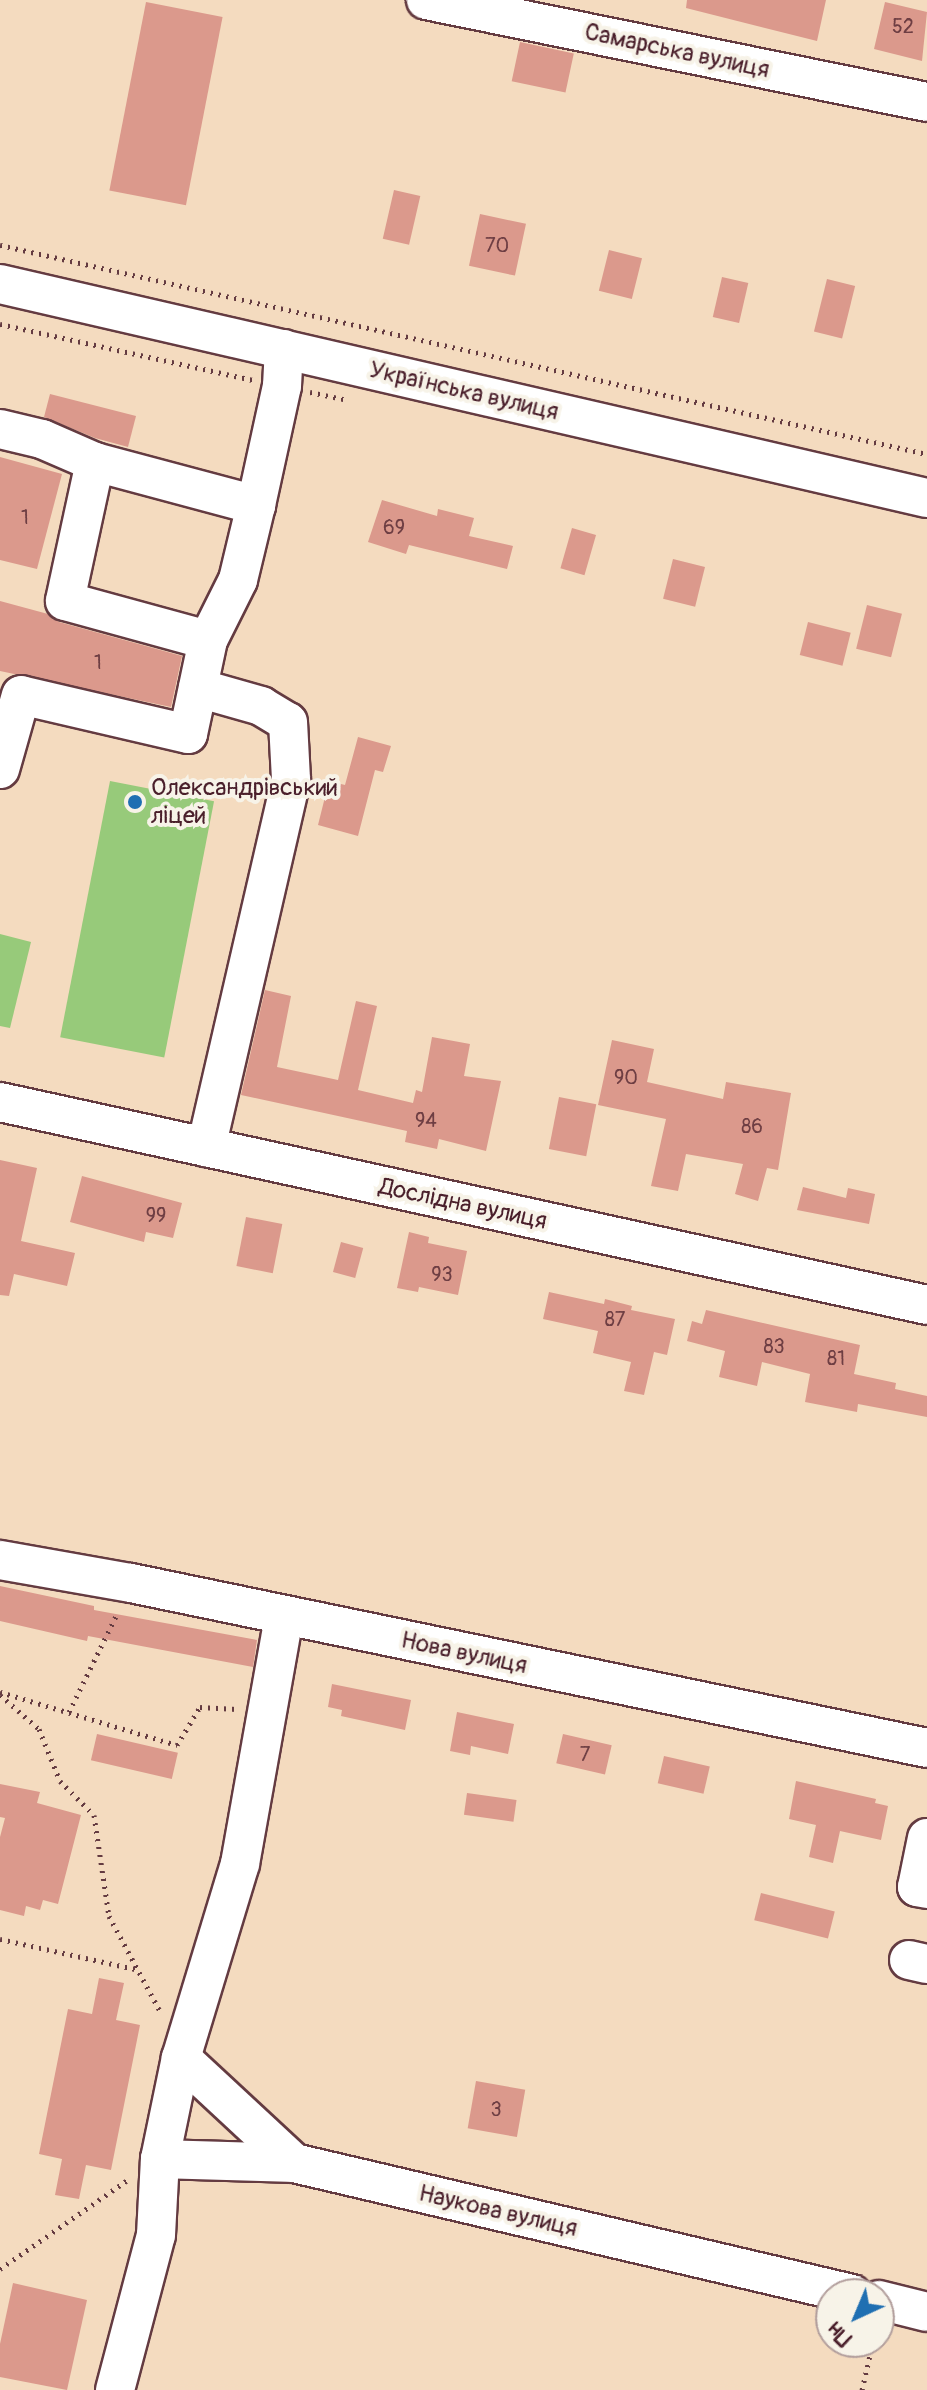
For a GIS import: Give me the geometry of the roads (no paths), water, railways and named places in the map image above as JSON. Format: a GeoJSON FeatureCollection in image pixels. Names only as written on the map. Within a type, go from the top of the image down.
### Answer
{"type":"FeatureCollection","features":[{"type":"Feature","properties":{"kind":"street","name":"Самарська вулиця"},"geometry":{"type":"LineString","coordinates":[[426,0],[927,102]]}},
{"type":"Feature","properties":{"kind":"street","name":"Українська вулиця"},"geometry":{"type":"LineString","coordinates":[[0,284],[927,498]]}},
{"type":"Feature","properties":{"kind":"street"},"geometry":{"type":"LineString","coordinates":[[0,769],[21,695],[188,734],[208,640],[238,580],[282,386],[284,349]]}},
{"type":"Feature","properties":{"kind":"street"},"geometry":{"type":"LineString","coordinates":[[0,429],[42,439],[95,462],[256,505]]}},
{"type":"Feature","properties":{"kind":"street"},"geometry":{"type":"LineString","coordinates":[[95,462],[65,601],[208,640]]}},
{"type":"Feature","properties":{"kind":"street"},"geometry":{"type":"LineString","coordinates":[[198,688],[261,706],[288,722],[291,780],[206,1147]]}},
{"type":"Feature","properties":{"kind":"street","name":"Дослідна вулиця"},"geometry":{"type":"LineString","coordinates":[[0,1102],[927,1305]]}},
{"type":"Feature","properties":{"kind":"street","name":"Нова вулиця"},"geometry":{"type":"LineString","coordinates":[[0,1560],[131,1583],[927,1748]]}},
{"type":"Feature","properties":{"kind":"street"},"geometry":{"type":"LineString","coordinates":[[115,2390],[156,2235],[160,2159],[181,2058],[240,1864],[284,1616]]}},
{"type":"Feature","properties":{"kind":"street"},"geometry":{"type":"LineString","coordinates":[[927,1838],[917,1887],[927,1889]]}},
{"type":"Feature","properties":{"kind":"street","name":"Наукова вулиця"},"geometry":{"type":"LineString","coordinates":[[181,2058],[294,2163],[815,2285]]}},
{"type":"Feature","properties":{"kind":"street"},"geometry":{"type":"LineString","coordinates":[[160,2159],[294,2163]]}},
{"type":"Feature","properties":{"kind":"street"},"geometry":{"type":"LineString","coordinates":[[895,2304],[927,2312]]}},
{"type":"Feature","properties":{"kind":"place","name":"Олександрівський ліцей"},"geometry":{"type":"Point","coordinates":[135,802]}}]}
